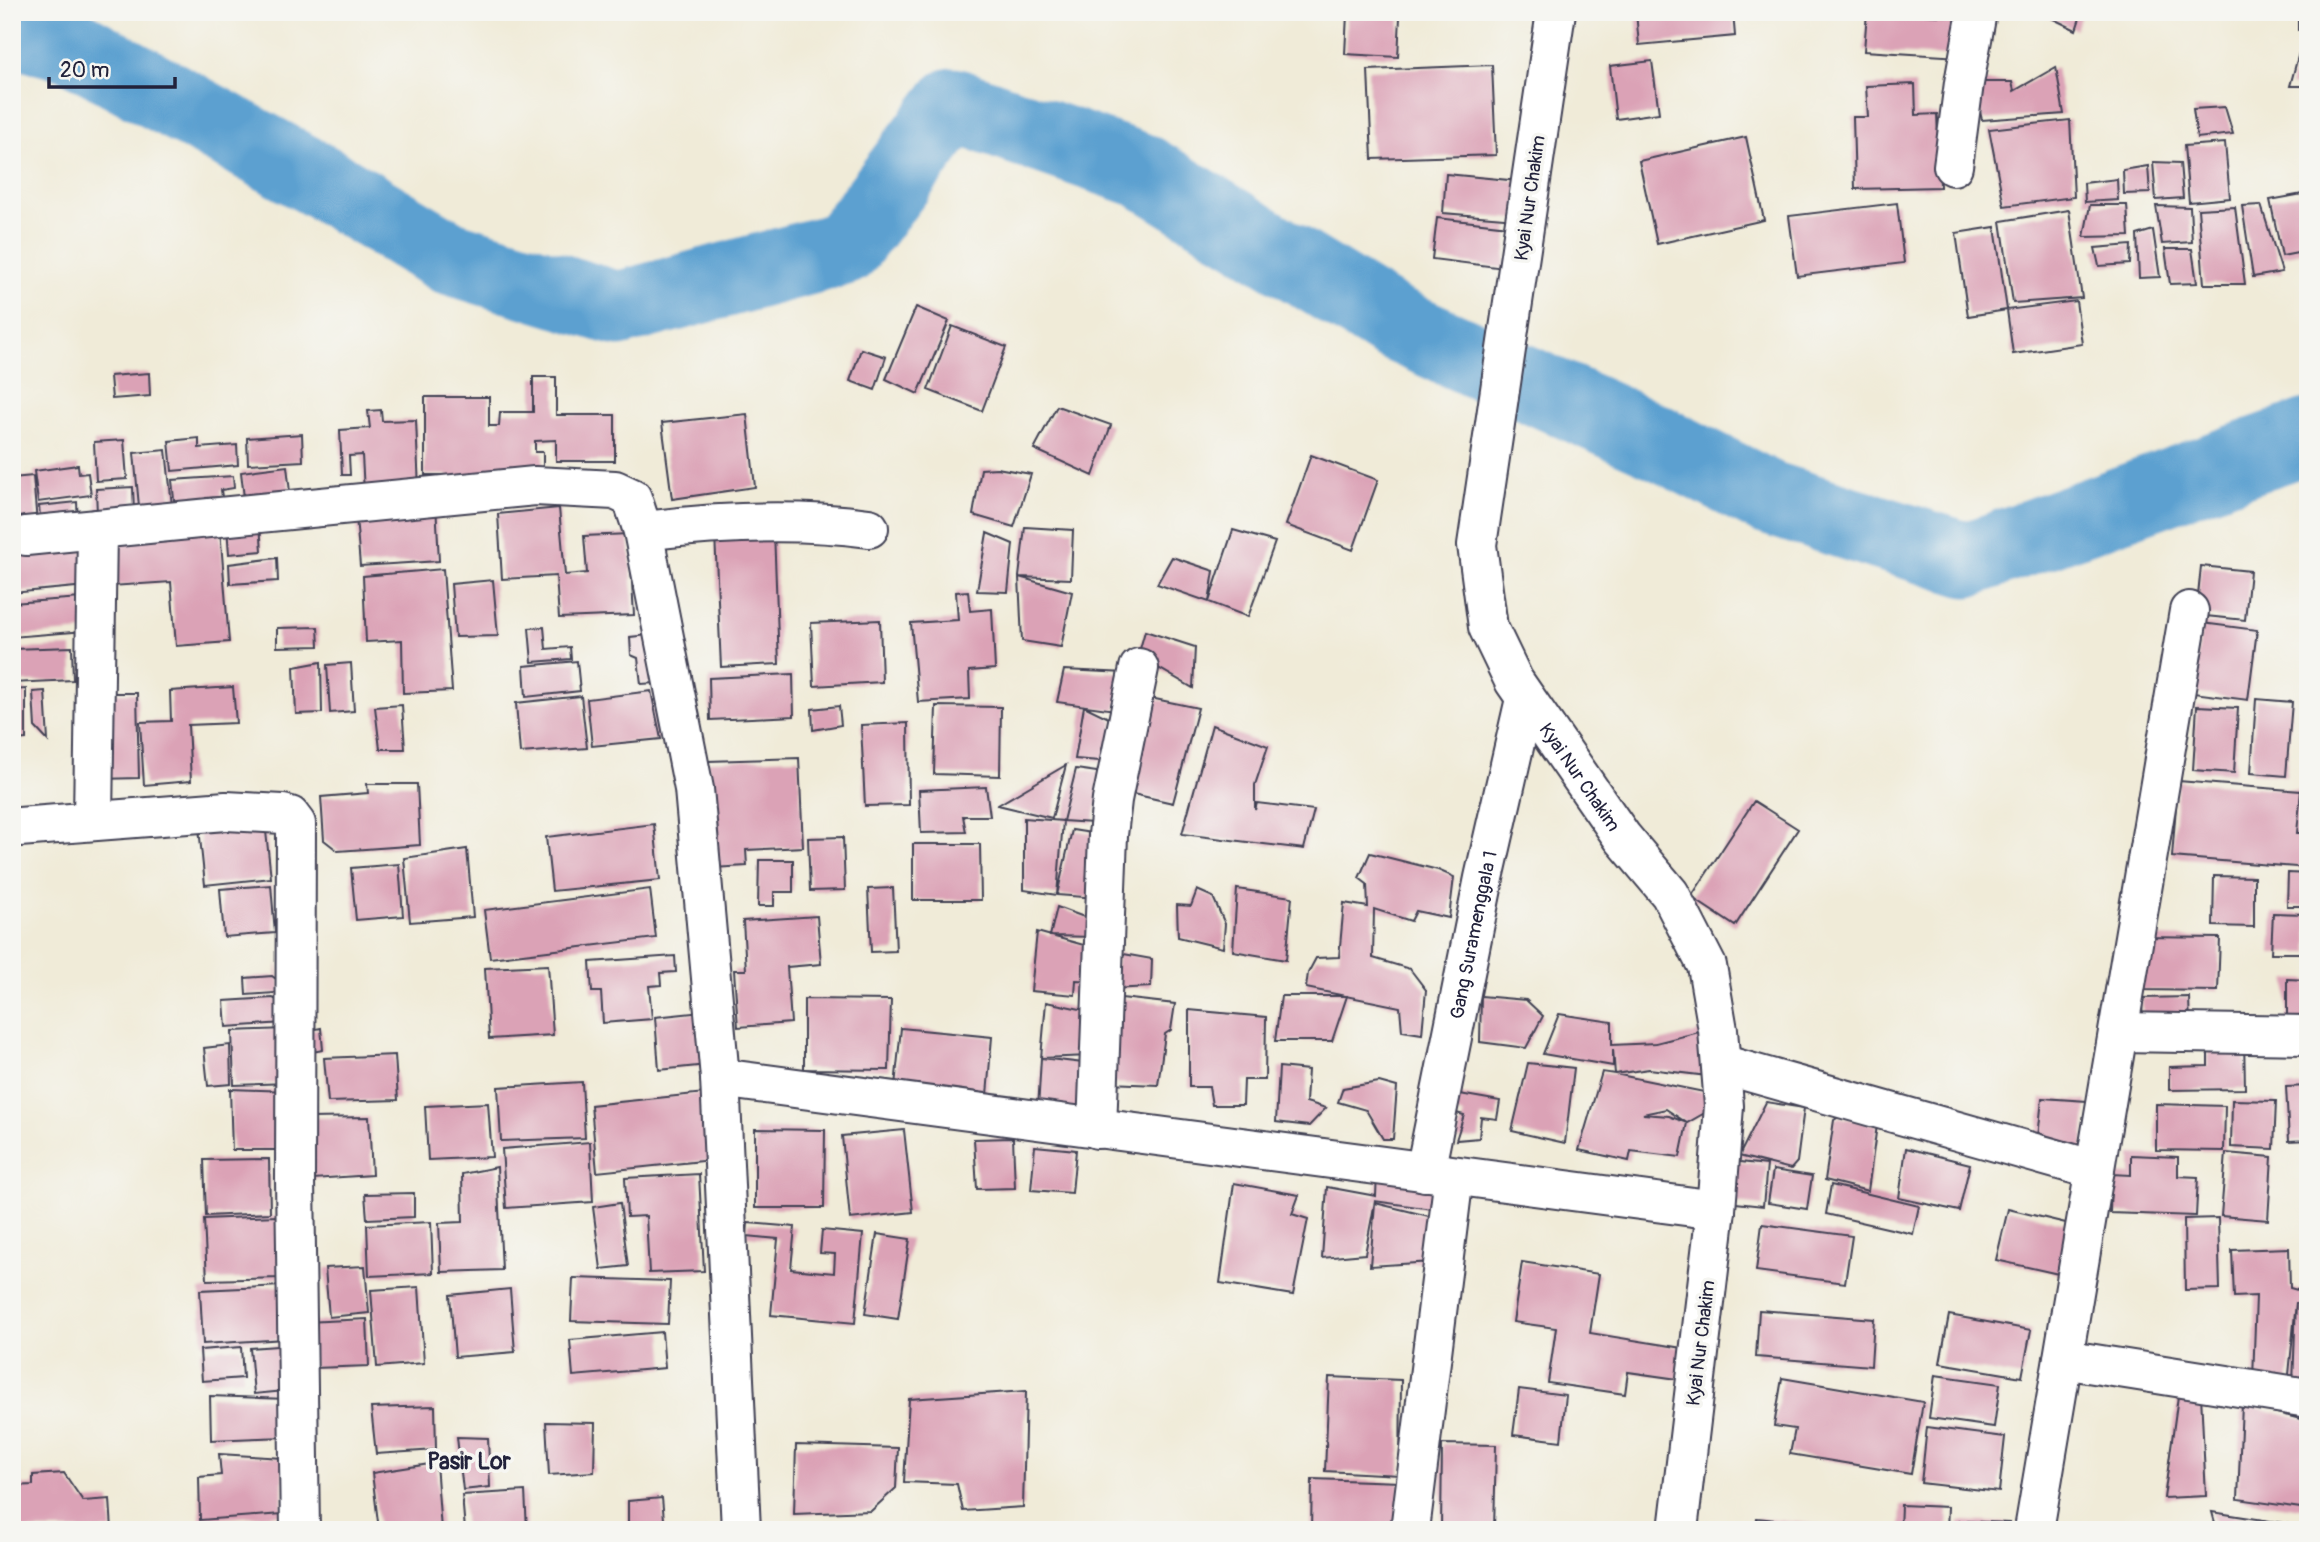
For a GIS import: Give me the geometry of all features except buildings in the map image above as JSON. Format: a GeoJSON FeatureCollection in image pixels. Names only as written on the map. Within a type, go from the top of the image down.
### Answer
{"type":"FeatureCollection","features":[{"type":"Feature","properties":{"kind":"street","name":"Kyai Nur Chakim"},"geometry":{"type":"LineString","coordinates":[[1556,12],[1477,545],[1488,627],[1525,699],[1622,837],[1670,894],[1707,966],[1724,1106],[1716,1209],[1678,1530]]}},
{"type":"Feature","properties":{"kind":"street"},"geometry":{"type":"LineString","coordinates":[[1954,166],[1964,83],[1977,12]]}},
{"type":"Feature","properties":{"kind":"street"},"geometry":{"type":"LineString","coordinates":[[26,536],[535,486],[614,490],[632,498],[643,531],[694,789],[720,1078],[741,1530]]}},
{"type":"Feature","properties":{"kind":"street"},"geometry":{"type":"LineString","coordinates":[[643,531],[697,525],[772,522],[820,522],[869,528]]}},
{"type":"Feature","properties":{"kind":"street"},"geometry":{"type":"LineString","coordinates":[[93,821],[97,529]]}},
{"type":"Feature","properties":{"kind":"street"},"geometry":{"type":"LineString","coordinates":[[2034,1530],[2189,611]]}},
{"type":"Feature","properties":{"kind":"street"},"geometry":{"type":"LineString","coordinates":[[1097,1129],[1108,835],[1114,789],[1139,668]]}},
{"type":"Feature","properties":{"kind":"street","name":"Gang Suramenggala 1"},"geometry":{"type":"LineString","coordinates":[[1410,1530],[1439,1174],[1484,878],[1525,699]]}},
{"type":"Feature","properties":{"kind":"street"},"geometry":{"type":"LineString","coordinates":[[19,827],[226,811],[283,814],[290,816],[296,824],[295,1179],[300,1530]]}},
{"type":"Feature","properties":{"kind":"street"},"geometry":{"type":"LineString","coordinates":[[2119,1032],[2308,1035]]}},
{"type":"Feature","properties":{"kind":"street"},"geometry":{"type":"LineString","coordinates":[[1721,1064],[2095,1170]]}},
{"type":"Feature","properties":{"kind":"street"},"geometry":{"type":"LineString","coordinates":[[720,1078],[1716,1209]]}},
{"type":"Feature","properties":{"kind":"street"},"geometry":{"type":"LineString","coordinates":[[2063,1359],[2308,1398]]}},
{"type":"Feature","properties":{"kind":"waterway"},"geometry":{"type":"LineString","coordinates":[[12,30],[71,45],[325,184],[448,257],[618,309],[844,248],[953,105],[1143,171],[1392,323],[1658,442],[1769,498],[1967,560],[2308,436]]}},
{"type":"Feature","properties":{"kind":"district","name":"Pasir Lor"},"geometry":{"type":"Point","coordinates":[469,1461]}}]}
